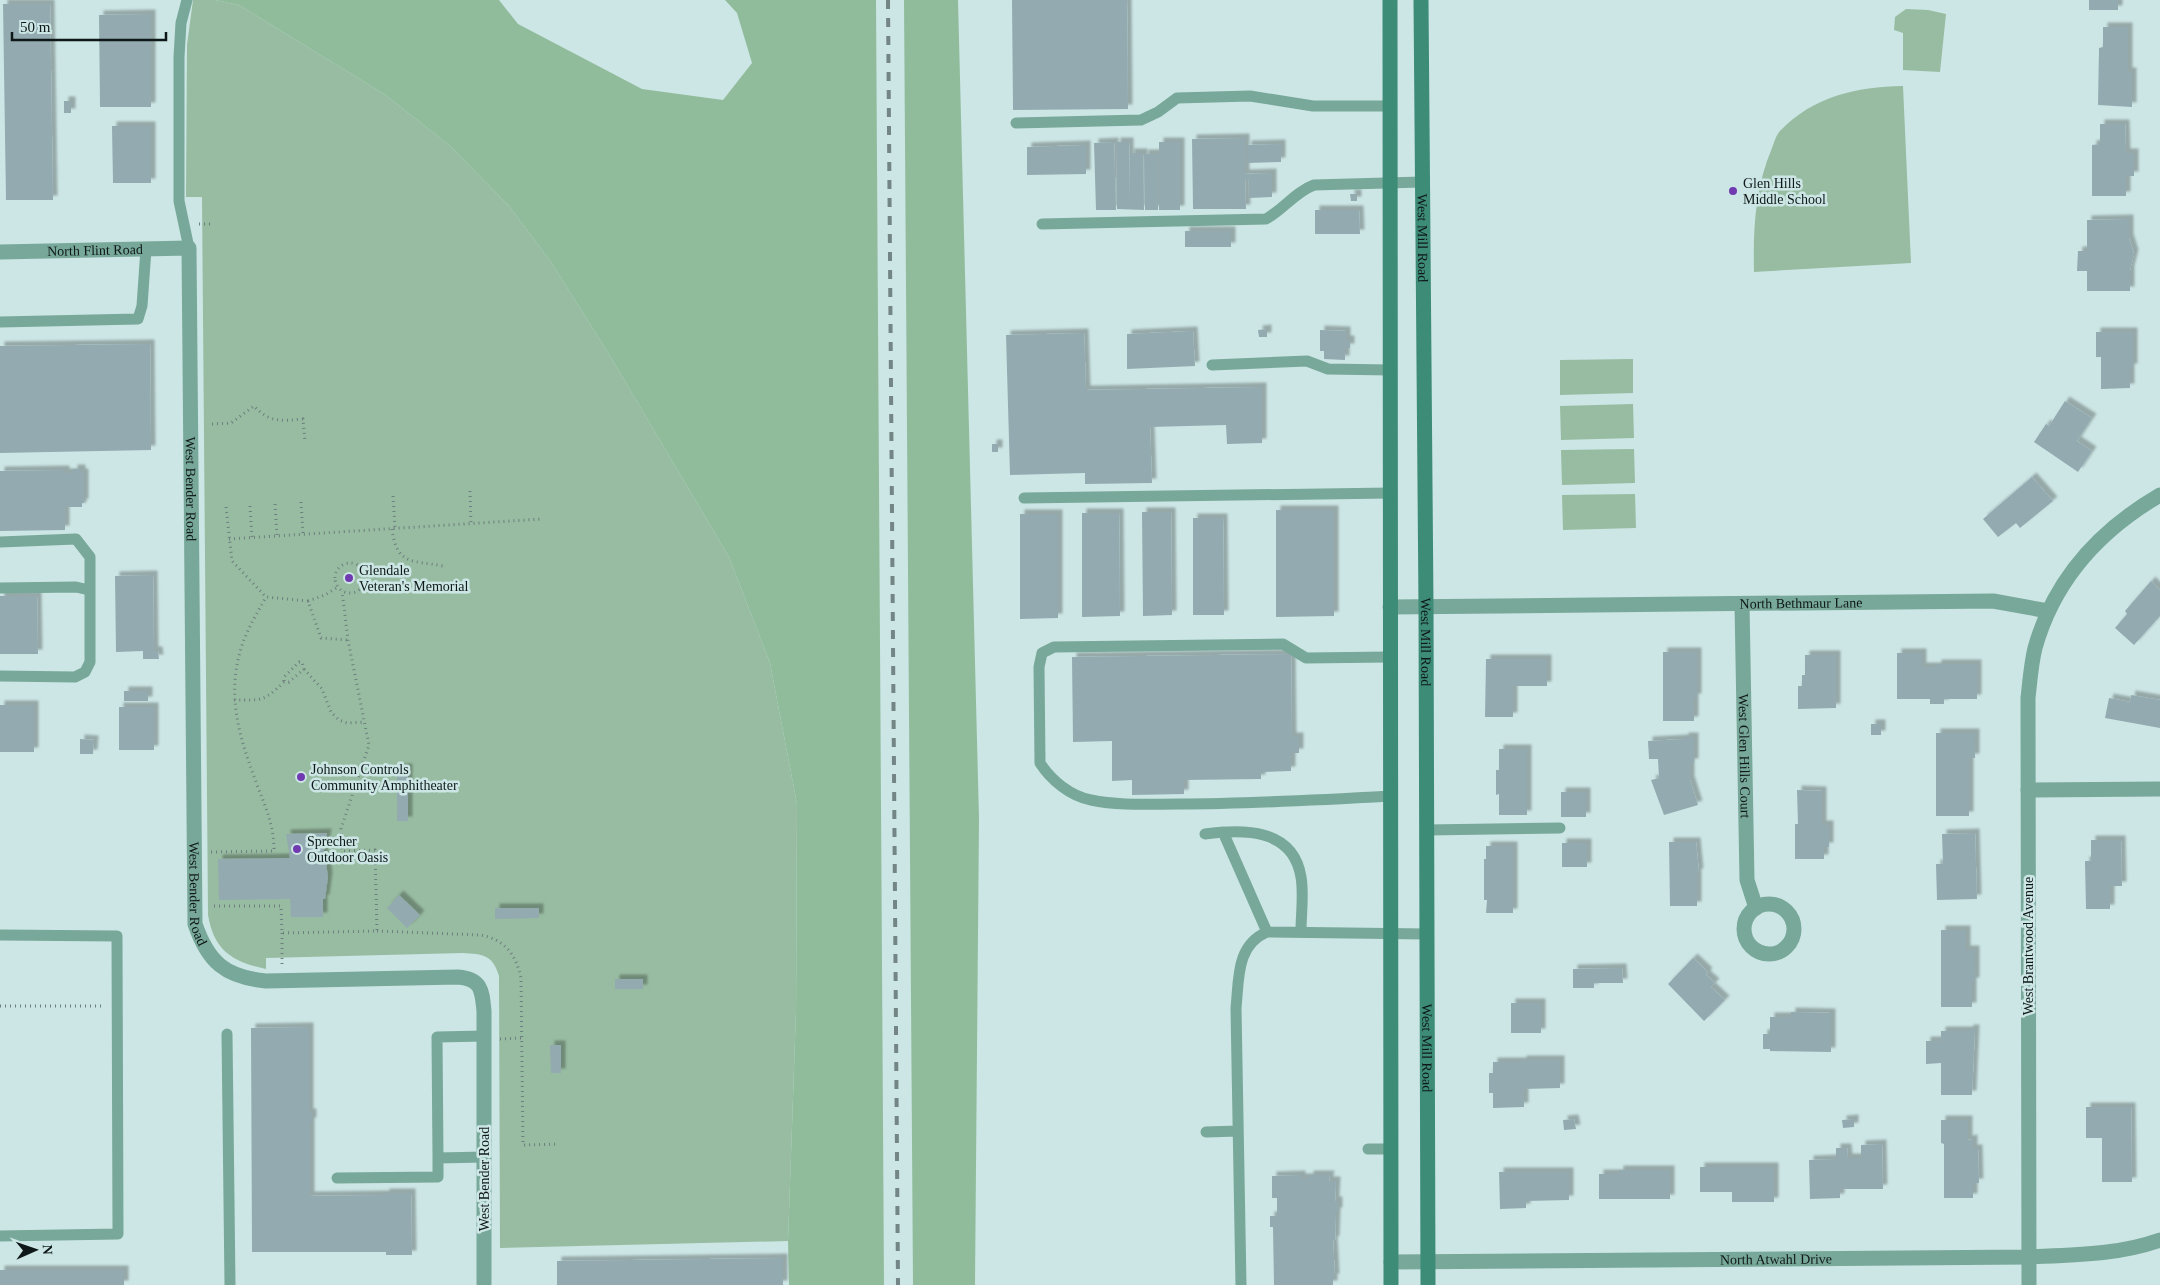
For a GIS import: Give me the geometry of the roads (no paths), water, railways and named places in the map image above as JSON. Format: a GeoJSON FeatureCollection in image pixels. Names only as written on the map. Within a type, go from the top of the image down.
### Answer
{"type":"FeatureCollection","features":[{"type":"Feature","properties":{"kind":"main road"},"geometry":{"type":"LineString","coordinates":[[1390,0],[1391,1285]]}},
{"type":"Feature","properties":{"kind":"main road","name":"West Mill Road"},"geometry":{"type":"LineString","coordinates":[[1421,0],[1426,606],[1428,1285]]}},
{"type":"Feature","properties":{"kind":"street","name":"North Flint Road"},"geometry":{"type":"LineString","coordinates":[[0,252],[189,248]]}},
{"type":"Feature","properties":{"kind":"street","name":"West Bender Road"},"geometry":{"type":"LineString","coordinates":[[189,248],[195,924],[208,954],[232,974],[246,979],[282,981],[470,978],[476,982],[482,991],[484,1036],[484,1285]]}},
{"type":"Feature","properties":{"kind":"street"},"geometry":{"type":"LineString","coordinates":[[2048,611],[2067,579],[2092,546],[2118,522],[2160,495]]}},
{"type":"Feature","properties":{"kind":"street","name":"North Bethmaur Lane"},"geometry":{"type":"LineString","coordinates":[[1390,607],[1993,601],[2048,611]]}},
{"type":"Feature","properties":{"kind":"street","name":"West Glen Hills Court"},"geometry":{"type":"LineString","coordinates":[[1742,604],[1747,880],[1756,908]]}},
{"type":"Feature","properties":{"kind":"street","name":"West Brantwood Avenue"},"geometry":{"type":"LineString","coordinates":[[2029,1285],[2028,698],[2034,650],[2048,611]]}},
{"type":"Feature","properties":{"kind":"street"},"geometry":{"type":"LineString","coordinates":[[2028,790],[2160,789]]}},
{"type":"Feature","properties":{"kind":"street","name":"North Atwahl Drive"},"geometry":{"type":"LineString","coordinates":[[1391,1262],[2028,1257],[2100,1253],[2139,1247],[2160,1240]]}},
{"type":"Feature","properties":{"kind":"lane"},"geometry":{"type":"LineString","coordinates":[[187,0],[181,23],[179,57],[179,201],[189,248]]}},
{"type":"Feature","properties":{"kind":"lane"},"geometry":{"type":"LineString","coordinates":[[1016,123],[1140,120],[1158,112],[1177,98],[1250,96],[1314,106],[1390,106]]}},
{"type":"Feature","properties":{"kind":"lane"},"geometry":{"type":"LineString","coordinates":[[1042,224],[1266,219],[1276,213],[1301,190],[1314,184],[1422,182]]}},
{"type":"Feature","properties":{"kind":"lane"},"geometry":{"type":"LineString","coordinates":[[0,322],[138,319],[142,306],[146,249]]}},
{"type":"Feature","properties":{"kind":"lane"},"geometry":{"type":"LineString","coordinates":[[1212,365],[1307,361],[1328,369],[1390,370]]}},
{"type":"Feature","properties":{"kind":"lane"},"geometry":{"type":"LineString","coordinates":[[1024,498],[1390,493]]}},
{"type":"Feature","properties":{"kind":"lane"},"geometry":{"type":"LineString","coordinates":[[0,542],[76,539],[90,557],[90,662],[85,672],[75,677],[0,676]]}},
{"type":"Feature","properties":{"kind":"lane"},"geometry":{"type":"LineString","coordinates":[[0,588],[76,587],[89,590]]}},
{"type":"Feature","properties":{"kind":"lane"},"geometry":{"type":"LineString","coordinates":[[1390,657],[1306,658],[1284,644],[1054,647],[1042,653],[1039,667],[1040,763],[1048,776],[1066,789],[1090,800],[1133,804],[1238,804],[1391,796]]}},
{"type":"Feature","properties":{"kind":"lane"},"geometry":{"type":"LineString","coordinates":[[1426,830],[1560,828]]}},
{"type":"Feature","properties":{"kind":"lane"},"geometry":{"type":"LineString","coordinates":[[1205,834],[1232,830],[1260,833],[1285,846],[1295,860],[1301,877],[1301,931]]}},
{"type":"Feature","properties":{"kind":"lane"},"geometry":{"type":"LineString","coordinates":[[1224,832],[1267,932]]}},
{"type":"Feature","properties":{"kind":"lane"},"geometry":{"type":"LineString","coordinates":[[1241,1285],[1236,1008],[1240,971],[1245,951],[1255,937],[1267,932],[1426,934]]}},
{"type":"Feature","properties":{"kind":"lane"},"geometry":{"type":"LineString","coordinates":[[0,936],[116,936],[118,1234],[0,1236]]}},
{"type":"Feature","properties":{"kind":"lane"},"geometry":{"type":"LineString","coordinates":[[227,1034],[230,1285]]}},
{"type":"Feature","properties":{"kind":"lane"},"geometry":{"type":"LineString","coordinates":[[337,1178],[438,1177],[437,1037],[484,1036]]}},
{"type":"Feature","properties":{"kind":"lane"},"geometry":{"type":"LineString","coordinates":[[1206,1132],[1238,1130]]}},
{"type":"Feature","properties":{"kind":"lane"},"geometry":{"type":"LineString","coordinates":[[1368,1149],[1391,1149]]}},
{"type":"Feature","properties":{"kind":"lane"},"geometry":{"type":"LineString","coordinates":[[438,1158],[484,1157]]}},
{"type":"Feature","properties":{"kind":"railway"},"geometry":{"type":"LineString","coordinates":[[888,0],[898,1285]]}},
{"type":"Feature","properties":{"kind":"place","name":"Glen Hills Middle School"},"geometry":{"type":"Point","coordinates":[1733,191]}},
{"type":"Feature","properties":{"kind":"place","name":"Glendale Veteran's Memorial"},"geometry":{"type":"Point","coordinates":[349,578]}},
{"type":"Feature","properties":{"kind":"place","name":"Johnson Controls Community Amphitheater"},"geometry":{"type":"Point","coordinates":[301,777]}},
{"type":"Feature","properties":{"kind":"place","name":"Sprecher Outdoor Oasis"},"geometry":{"type":"Point","coordinates":[297,849]}}]}
